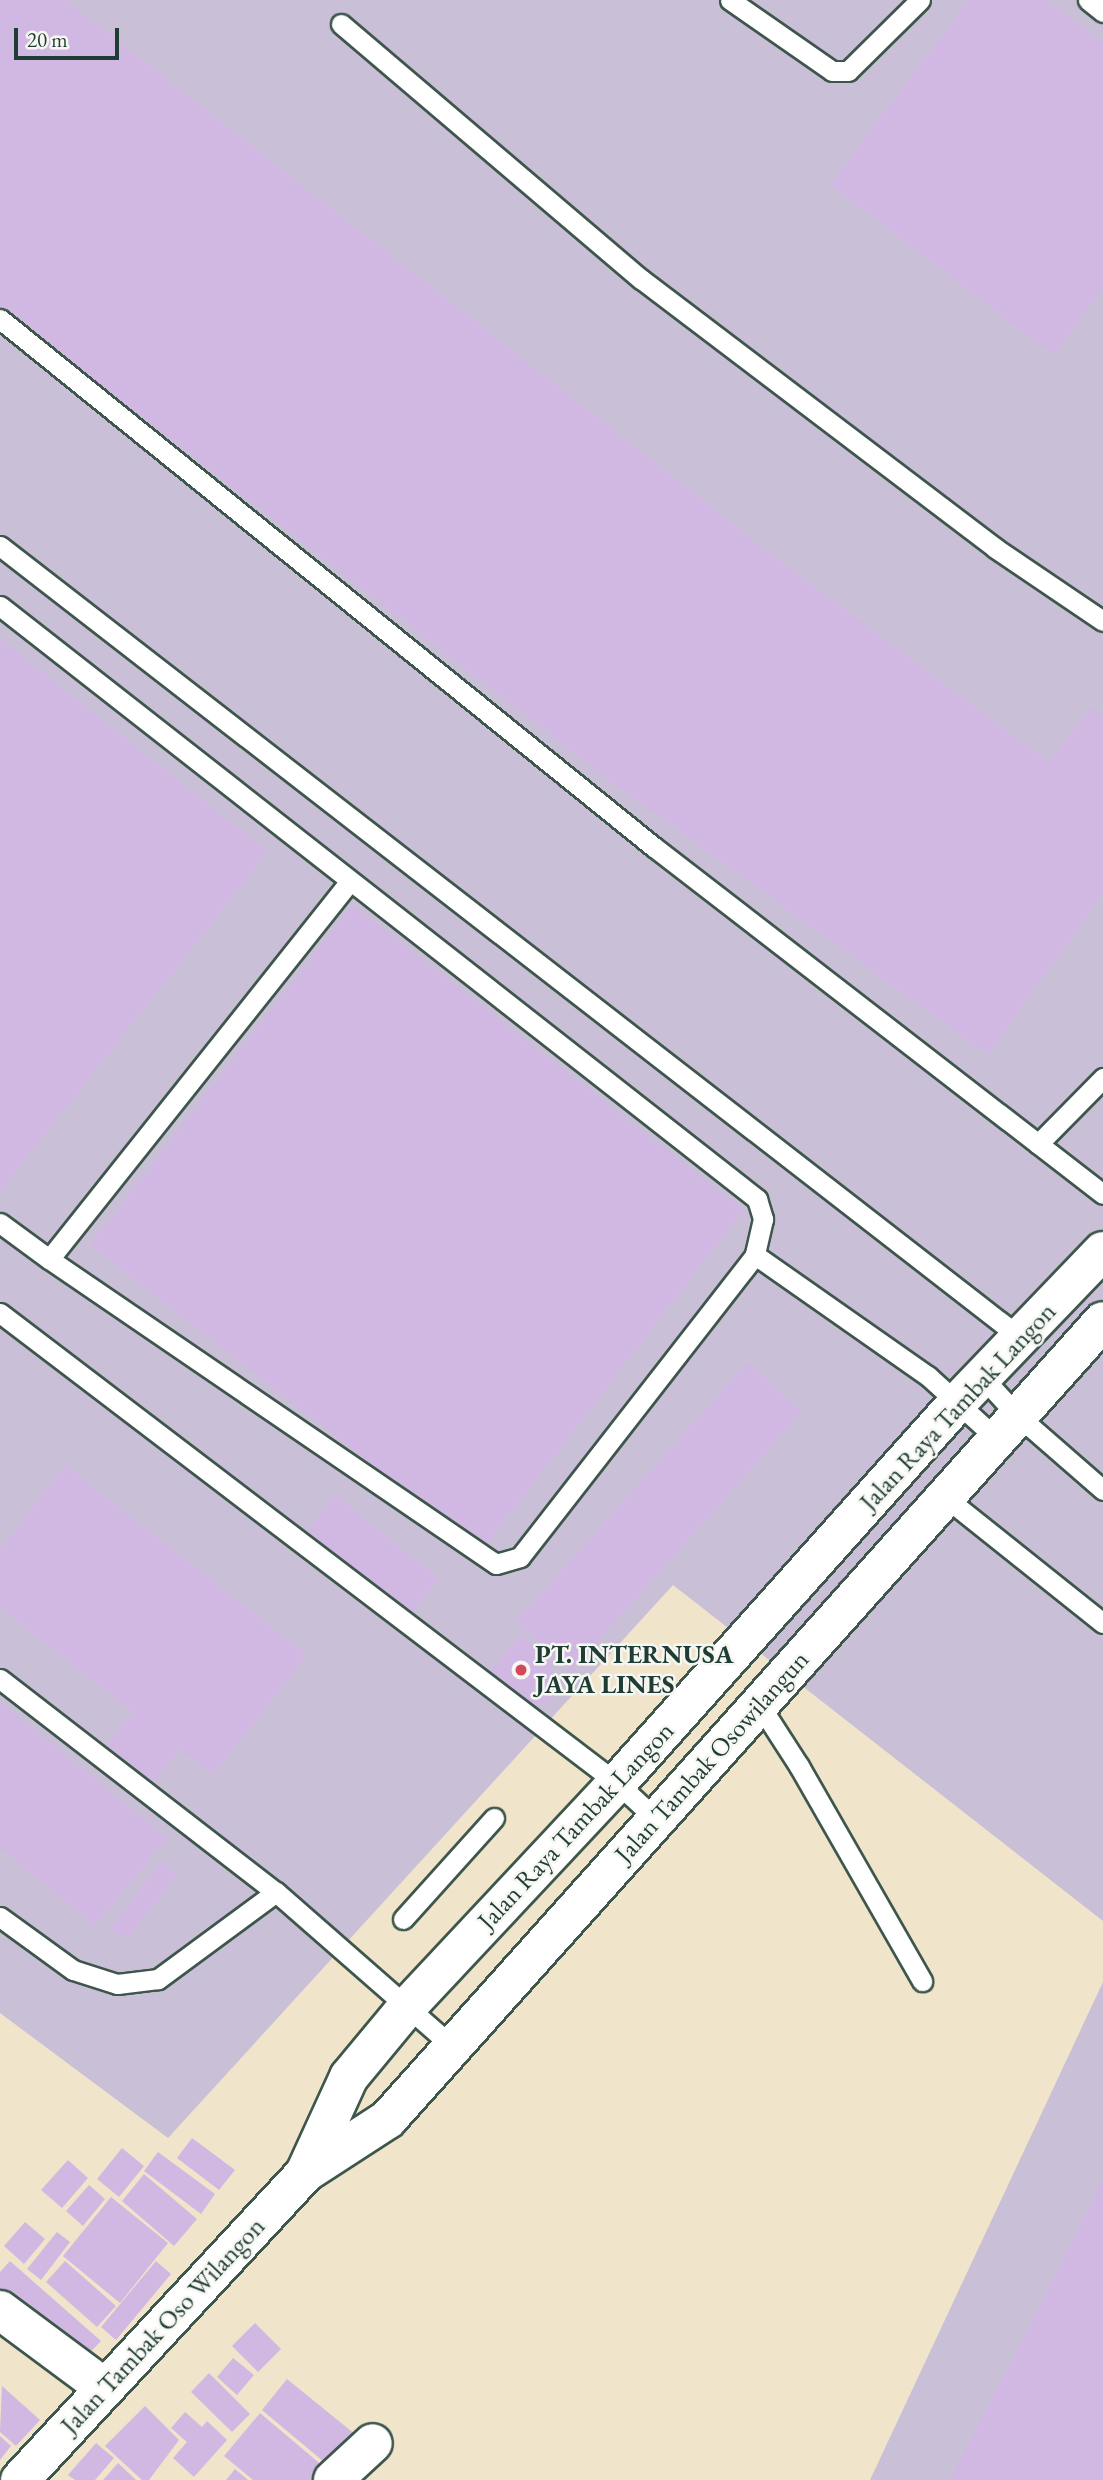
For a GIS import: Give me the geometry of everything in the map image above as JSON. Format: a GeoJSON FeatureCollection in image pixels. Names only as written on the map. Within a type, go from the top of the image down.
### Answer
{"type":"FeatureCollection","features":[{"type":"Feature","properties":{"kind":"main road","name":"Jalan Raya Tambak Langon"},"geometry":{"type":"LineString","coordinates":[[305,2173],[349,2077],[408,2006],[617,1783],[970,1390],[1103,1251]]}},
{"type":"Feature","properties":{"kind":"main road","name":"Jalan Tambak Osowilangun"},"geometry":{"type":"LineString","coordinates":[[305,2173],[387,2119],[1103,1321]]}},
{"type":"Feature","properties":{"kind":"main road","name":"Jalan Tambak Oso Wilangon"},"geometry":{"type":"LineString","coordinates":[[20,2480],[305,2173]]}},
{"type":"Feature","properties":{"kind":"main road"},"geometry":{"type":"LineString","coordinates":[[0,2310],[105,2388]]}},
{"type":"Feature","properties":{"kind":"main road"},"geometry":{"type":"LineString","coordinates":[[333,2480],[373,2443]]}},
{"type":"Feature","properties":{"kind":"lane"},"geometry":{"type":"LineString","coordinates":[[730,0],[832,71],[848,71],[920,0]]}},
{"type":"Feature","properties":{"kind":"lane"},"geometry":{"type":"LineString","coordinates":[[1088,0],[1103,12]]}},
{"type":"Feature","properties":{"kind":"lane"},"geometry":{"type":"LineString","coordinates":[[341,24],[641,279],[995,548],[1103,621]]}},
{"type":"Feature","properties":{"kind":"lane"},"geometry":{"type":"LineString","coordinates":[[0,319],[654,847],[1103,1194]]}},
{"type":"Feature","properties":{"kind":"lane"},"geometry":{"type":"LineString","coordinates":[[0,546],[1021,1338]]}},
{"type":"Feature","properties":{"kind":"lane"},"geometry":{"type":"LineString","coordinates":[[0,606],[757,1199],[763,1219],[755,1255],[520,1557],[496,1564],[0,1223]]}},
{"type":"Feature","properties":{"kind":"lane"},"geometry":{"type":"LineString","coordinates":[[49,1259],[349,881]]}},
{"type":"Feature","properties":{"kind":"lane"},"geometry":{"type":"LineString","coordinates":[[1038,1144],[1103,1078]]}},
{"type":"Feature","properties":{"kind":"lane"},"geometry":{"type":"LineString","coordinates":[[755,1255],[928,1376],[970,1390],[1007,1427],[1103,1490]]}},
{"type":"Feature","properties":{"kind":"lane"},"geometry":{"type":"LineString","coordinates":[[0,1312],[617,1783],[656,1819]]}},
{"type":"Feature","properties":{"kind":"lane"},"geometry":{"type":"LineString","coordinates":[[970,1390],[1007,1427]]}},
{"type":"Feature","properties":{"kind":"lane"},"geometry":{"type":"LineString","coordinates":[[945,1497],[1103,1623]]}},
{"type":"Feature","properties":{"kind":"lane"},"geometry":{"type":"LineString","coordinates":[[0,1679],[276,1892],[452,2046]]}},
{"type":"Feature","properties":{"kind":"lane"},"geometry":{"type":"LineString","coordinates":[[759,1704],[799,1766],[922,1981]]}},
{"type":"Feature","properties":{"kind":"lane"},"geometry":{"type":"LineString","coordinates":[[403,1919],[494,1818]]}},
{"type":"Feature","properties":{"kind":"lane"},"geometry":{"type":"LineString","coordinates":[[0,1917],[73,1970],[117,1984],[158,1979],[276,1892]]}},
{"type":"Feature","properties":{"kind":"shaded area"},"geometry":{"type":"Polygon","coordinates":[[[0,0],[1103,0],[1103,1921],[673,1585],[168,2138],[0,2013],[0,0]]]}},
{"type":"Feature","properties":{"kind":"shaded area"},"geometry":{"type":"Polygon","coordinates":[[[1103,1982],[1103,2480],[870,2480],[1103,1982]]]}},
{"type":"Feature","properties":{"kind":"building"},"geometry":{"type":"Polygon","coordinates":[[[0,0],[66,0],[775,557],[1048,762],[1092,707],[1103,716],[1103,893],[988,1055],[609,780],[0,307],[0,0]]]}},
{"type":"Feature","properties":{"kind":"building"},"geometry":{"type":"Polygon","coordinates":[[[969,0],[1047,0],[1103,43],[1103,288],[1053,355],[830,184],[969,0]]]}},
{"type":"Feature","properties":{"kind":"building"},"geometry":{"type":"Polygon","coordinates":[[[0,638],[268,852],[0,1191],[0,638]]]}},
{"type":"Feature","properties":{"kind":"building"},"geometry":{"type":"Polygon","coordinates":[[[352,905],[743,1210],[482,1550],[90,1245],[352,905]]]}},
{"type":"Feature","properties":{"kind":"building"},"geometry":{"type":"Polygon","coordinates":[[[748,1362],[802,1412],[571,1671],[516,1621],[748,1362]]]}},
{"type":"Feature","properties":{"kind":"building"},"geometry":{"type":"Polygon","coordinates":[[[65,1465],[307,1655],[213,1775],[179,1749],[152,1785],[105,1749],[133,1712],[0,1608],[0,1549],[65,1465]]]}},
{"type":"Feature","properties":{"kind":"building"},"geometry":{"type":"Polygon","coordinates":[[[335,1495],[438,1578],[410,1614],[307,1531],[335,1495]]]}},
{"type":"Feature","properties":{"kind":"building","name":"PT. INTERNUSA JAYA LINES"},"geometry":{"type":"Polygon","coordinates":[[[521,1634],[552,1662],[550,1704],[513,1705],[483,1678],[521,1634]]]}},
{"type":"Feature","properties":{"kind":"building"},"geometry":{"type":"Polygon","coordinates":[[[0,1702],[167,1838],[95,1926],[0,1848],[0,1702]]]}},
{"type":"Feature","properties":{"kind":"building"},"geometry":{"type":"Polygon","coordinates":[[[161,1862],[177,1874],[127,1940],[111,1928],[161,1862]]]}},
{"type":"Feature","properties":{"kind":"building"},"geometry":{"type":"Polygon","coordinates":[[[192,2138],[235,2170],[219,2190],[177,2158],[192,2138]]]}},
{"type":"Feature","properties":{"kind":"building"},"geometry":{"type":"Polygon","coordinates":[[[122,2148],[144,2166],[119,2197],[97,2179],[122,2148]]]}},
{"type":"Feature","properties":{"kind":"building"},"geometry":{"type":"Polygon","coordinates":[[[158,2152],[215,2194],[201,2214],[144,2171],[158,2152]]]}},
{"type":"Feature","properties":{"kind":"building"},"geometry":{"type":"Polygon","coordinates":[[[68,2160],[88,2178],[62,2208],[41,2190],[68,2160]]]}},
{"type":"Feature","properties":{"kind":"building"},"geometry":{"type":"Polygon","coordinates":[[[144,2174],[197,2219],[174,2246],[122,2201],[144,2174]]]}},
{"type":"Feature","properties":{"kind":"building"},"geometry":{"type":"Polygon","coordinates":[[[1103,2179],[1103,2480],[950,2480],[1036,2313],[1103,2179]]]}},
{"type":"Feature","properties":{"kind":"building"},"geometry":{"type":"Polygon","coordinates":[[[89,2185],[105,2199],[83,2226],[66,2211],[89,2185]]]}},
{"type":"Feature","properties":{"kind":"building"},"geometry":{"type":"Polygon","coordinates":[[[111,2197],[168,2243],[120,2303],[63,2256],[111,2197]]]}},
{"type":"Feature","properties":{"kind":"building"},"geometry":{"type":"Polygon","coordinates":[[[25,2222],[45,2239],[24,2264],[4,2246],[25,2222]]]}},
{"type":"Feature","properties":{"kind":"building"},"geometry":{"type":"Polygon","coordinates":[[[57,2232],[70,2242],[41,2280],[27,2269],[57,2232]]]}},
{"type":"Feature","properties":{"kind":"building"},"geometry":{"type":"Polygon","coordinates":[[[10,2261],[101,2341],[77,2366],[0,2297],[0,2272],[10,2261]]]}},
{"type":"Feature","properties":{"kind":"building"},"geometry":{"type":"Polygon","coordinates":[[[65,2261],[116,2306],[97,2327],[46,2282],[65,2261]]]}},
{"type":"Feature","properties":{"kind":"building"},"geometry":{"type":"Polygon","coordinates":[[[156,2261],[171,2274],[116,2340],[101,2327],[156,2261]]]}},
{"type":"Feature","properties":{"kind":"building"},"geometry":{"type":"Polygon","coordinates":[[[255,2323],[281,2349],[258,2372],[232,2346],[255,2323]]]}},
{"type":"Feature","properties":{"kind":"building"},"geometry":{"type":"Polygon","coordinates":[[[233,2358],[254,2375],[237,2395],[217,2377],[233,2358]]]}},
{"type":"Feature","properties":{"kind":"building"},"geometry":{"type":"Polygon","coordinates":[[[209,2373],[250,2414],[232,2432],[191,2392],[209,2373]]]}},
{"type":"Feature","properties":{"kind":"building"},"geometry":{"type":"Polygon","coordinates":[[[287,2379],[356,2435],[330,2467],[262,2410],[287,2379]]]}},
{"type":"Feature","properties":{"kind":"building"},"geometry":{"type":"Polygon","coordinates":[[[2,2386],[40,2420],[16,2446],[0,2432],[2,2386]]]}},
{"type":"Feature","properties":{"kind":"building"},"geometry":{"type":"Polygon","coordinates":[[[145,2406],[179,2440],[149,2480],[142,2480],[105,2446],[145,2406]]]}},
{"type":"Feature","properties":{"kind":"building"},"geometry":{"type":"Polygon","coordinates":[[[185,2412],[202,2427],[207,2421],[227,2440],[194,2477],[173,2458],[187,2442],[171,2428],[185,2412]]]}},
{"type":"Feature","properties":{"kind":"building"},"geometry":{"type":"Polygon","coordinates":[[[260,2413],[331,2473],[325,2480],[253,2480],[224,2456],[260,2413]]]}},
{"type":"Feature","properties":{"kind":"building"},"geometry":{"type":"Polygon","coordinates":[[[0,2436],[11,2446],[0,2460],[0,2436]]]}},
{"type":"Feature","properties":{"kind":"building"},"geometry":{"type":"Polygon","coordinates":[[[96,2443],[114,2458],[95,2480],[75,2480],[68,2475],[96,2443]]]}},
{"type":"Feature","properties":{"kind":"building"},"geometry":{"type":"Polygon","coordinates":[[[118,2463],[136,2480],[103,2480],[118,2463]]]}},
{"type":"Feature","properties":{"kind":"building"},"geometry":{"type":"Polygon","coordinates":[[[235,2469],[248,2480],[226,2480],[235,2469]]]}},
{"type":"Feature","properties":{"kind":"place","name":"PT. INTERNUSA JAYA LINES"},"geometry":{"type":"Point","coordinates":[521,1670]}}]}
